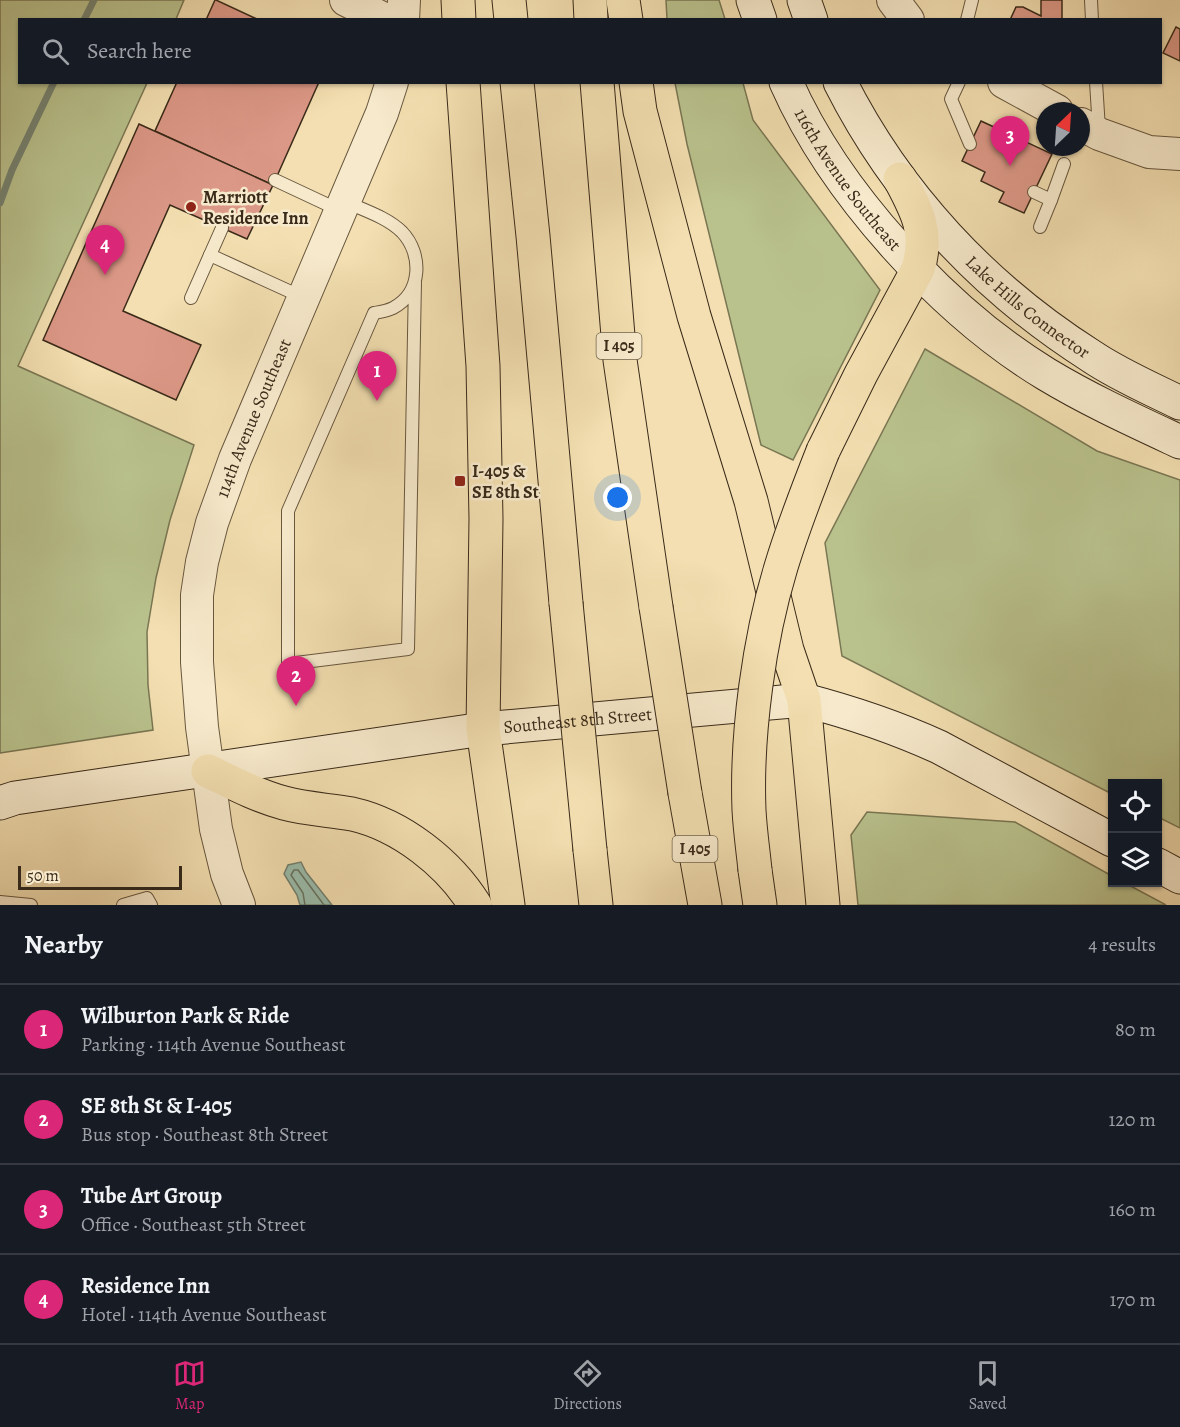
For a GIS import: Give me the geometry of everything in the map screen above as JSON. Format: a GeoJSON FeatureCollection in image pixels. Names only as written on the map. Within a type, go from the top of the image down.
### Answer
{"type":"FeatureCollection","features":[{"type":"Feature","properties":{"kind":"highway"},"geometry":{"type":"LineString","coordinates":[[458,0],[459,18]]}},
{"type":"Feature","properties":{"kind":"highway"},"geometry":{"type":"LineString","coordinates":[[509,0],[511,18]]}},
{"type":"Feature","properties":{"kind":"highway"},"geometry":{"type":"LineString","coordinates":[[590,0],[591,18]]}},
{"type":"Feature","properties":{"kind":"highway"},"geometry":{"type":"LineString","coordinates":[[623,0],[626,18]]}},
{"type":"Feature","properties":{"kind":"highway"},"geometry":{"type":"LineString","coordinates":[[463,84],[483,366],[486,519],[483,729],[508,905]]}},
{"type":"Feature","properties":{"kind":"highway"},"geometry":{"type":"LineString","coordinates":[[517,84],[596,905]]}},
{"type":"Feature","properties":{"kind":"highway","name":"I 405"},"geometry":{"type":"LineString","coordinates":[[597,84],[620,360],[656,608],[705,905]]}},
{"type":"Feature","properties":{"kind":"highway"},"geometry":{"type":"LineString","coordinates":[[636,84],[640,111],[694,316],[751,501],[787,650],[804,700],[823,905]]}},
{"type":"Feature","properties":{"kind":"highway"},"geometry":{"type":"LineString","coordinates":[[760,905],[749,811],[753,721],[760,666],[780,569],[823,451],[861,374],[911,282],[922,253],[921,225],[900,179]]}},
{"type":"Feature","properties":{"kind":"highway"},"geometry":{"type":"LineString","coordinates":[[208,771],[246,790],[285,803],[355,815],[391,829],[448,871],[475,905]]}},
{"type":"Feature","properties":{"kind":"main road"},"geometry":{"type":"LineString","coordinates":[[753,0],[759,18]]}},
{"type":"Feature","properties":{"kind":"main road"},"geometry":{"type":"LineString","coordinates":[[804,0],[810,18]]}},
{"type":"Feature","properties":{"kind":"main road","name":"116th Avenue Southeast"},"geometry":{"type":"LineString","coordinates":[[787,84],[820,145],[876,224],[911,282]]}},
{"type":"Feature","properties":{"kind":"main road"},"geometry":{"type":"LineString","coordinates":[[841,84],[853,108],[900,179]]}},
{"type":"Feature","properties":{"kind":"main road","name":"Lake Hills Connector"},"geometry":{"type":"LineString","coordinates":[[900,179],[935,224],[967,259],[1023,308],[1091,357],[1180,403]]}},
{"type":"Feature","properties":{"kind":"main road"},"geometry":{"type":"LineString","coordinates":[[911,282],[954,305],[989,334],[1044,373],[1083,396],[1180,442]]}},
{"type":"Feature","properties":{"kind":"main road","name":"Southeast 8th Street"},"geometry":{"type":"LineString","coordinates":[[5,799],[483,729],[804,700],[844,710],[939,747],[1108,837]]}},
{"type":"Feature","properties":{"kind":"main road"},"geometry":{"type":"LineString","coordinates":[[1162,867],[1180,877]]}},
{"type":"Feature","properties":{"kind":"street"},"geometry":{"type":"LineString","coordinates":[[346,0],[382,18]]}},
{"type":"Feature","properties":{"kind":"street"},"geometry":{"type":"LineString","coordinates":[[403,18],[405,0]]}},
{"type":"Feature","properties":{"kind":"street"},"geometry":{"type":"LineString","coordinates":[[892,0],[906,18]]}},
{"type":"Feature","properties":{"kind":"street","name":"114th Avenue Southeast"},"geometry":{"type":"LineString","coordinates":[[238,905],[226,874],[216,830],[202,728],[197,662],[197,595],[202,562],[212,523],[235,459],[382,112],[391,84]]}},
{"type":"Feature","properties":{"kind":"street"},"geometry":{"type":"LineString","coordinates":[[1008,84],[1041,102]]}},
{"type":"Feature","properties":{"kind":"street"},"geometry":{"type":"LineString","coordinates":[[1090,129],[1149,152],[1180,154]]}},
{"type":"Feature","properties":{"kind":"lane"},"geometry":{"type":"LineString","coordinates":[[968,18],[972,0]]}},
{"type":"Feature","properties":{"kind":"lane"},"geometry":{"type":"LineString","coordinates":[[1091,0],[1092,18]]}},
{"type":"Feature","properties":{"kind":"lane"},"geometry":{"type":"LineString","coordinates":[[958,84],[951,99],[970,144]]}},
{"type":"Feature","properties":{"kind":"lane"},"geometry":{"type":"LineString","coordinates":[[1090,129],[1096,84]]}},
{"type":"Feature","properties":{"kind":"lane"},"geometry":{"type":"LineString","coordinates":[[1040,227],[1065,164]]}},
{"type":"Feature","properties":{"kind":"lane"},"geometry":{"type":"LineString","coordinates":[[275,180],[386,220],[401,230],[412,243],[418,261],[415,282],[408,649],[288,664],[288,511],[374,313],[392,308],[403,300],[415,282]]}},
{"type":"Feature","properties":{"kind":"lane"},"geometry":{"type":"LineString","coordinates":[[1034,192],[1051,201]]}},
{"type":"Feature","properties":{"kind":"lane"},"geometry":{"type":"LineString","coordinates":[[191,298],[222,228]]}},
{"type":"Feature","properties":{"kind":"lane"},"geometry":{"type":"LineString","coordinates":[[210,255],[304,297]]}},
{"type":"Feature","properties":{"kind":"lane"},"geometry":{"type":"LineString","coordinates":[[123,905],[147,898],[151,905]]}},
{"type":"Feature","properties":{"kind":"lane"},"geometry":{"type":"LineString","coordinates":[[0,902],[31,905]]}},
{"type":"Feature","properties":{"kind":"green space"},"geometry":{"type":"Polygon","coordinates":[[[0,0],[184,0],[176,18],[18,18],[18,84],[147,84],[18,366],[194,445],[170,520],[156,578],[147,632],[148,685],[153,730],[0,753],[0,0]]]}},
{"type":"Feature","properties":{"kind":"green space"},"geometry":{"type":"Polygon","coordinates":[[[666,0],[719,0],[725,18],[667,18],[666,0]]]}},
{"type":"Feature","properties":{"kind":"green space"},"geometry":{"type":"Polygon","coordinates":[[[675,84],[743,84],[753,120],[880,290],[793,460],[761,445],[687,144],[675,84]]]}},
{"type":"Feature","properties":{"kind":"green space"},"geometry":{"type":"Polygon","coordinates":[[[925,349],[1097,451],[1180,480],[1180,828],[1162,819],[1162,779],[1108,779],[1108,792],[842,656],[825,543],[925,349]]]}},
{"type":"Feature","properties":{"kind":"green space"},"geometry":{"type":"Polygon","coordinates":[[[867,812],[1015,822],[1108,874],[1108,887],[1132,887],[1166,905],[858,905],[851,835],[867,812]]]}},
{"type":"Feature","properties":{"kind":"water"},"geometry":{"type":"Polygon","coordinates":[[[301,862],[332,905],[300,905],[297,895],[284,874],[288,865],[301,862]]]}},
{"type":"Feature","properties":{"kind":"building"},"geometry":{"type":"Polygon","coordinates":[[[216,0],[255,18],[207,18],[216,0]]]}},
{"type":"Feature","properties":{"kind":"building"},"geometry":{"type":"Polygon","coordinates":[[[1041,0],[1062,0],[1062,18],[1011,18],[1016,7],[1023,7],[1041,16],[1041,0]]]}},
{"type":"Feature","properties":{"kind":"building"},"geometry":{"type":"Polygon","coordinates":[[[1176,27],[1180,29],[1180,61],[1163,53],[1176,27]]]}},
{"type":"Feature","properties":{"kind":"building"},"geometry":{"type":"Polygon","coordinates":[[[176,84],[318,84],[273,185],[155,131],[176,84]]]}},
{"type":"Feature","properties":{"kind":"building"},"geometry":{"type":"Polygon","coordinates":[[[981,121],[1036,147],[1036,156],[1051,156],[1024,213],[999,202],[1004,192],[981,181],[985,172],[962,161],[981,121]]]}},
{"type":"Feature","properties":{"kind":"building"},"geometry":{"type":"Polygon","coordinates":[[[139,124],[273,185],[247,239],[170,205],[123,311],[201,345],[176,400],[43,340],[139,124]]]}},
{"type":"Feature","properties":{"kind":"waterway"},"geometry":{"type":"LineString","coordinates":[[85,18],[94,0]]}},
{"type":"Feature","properties":{"kind":"waterway"},"geometry":{"type":"LineString","coordinates":[[0,203],[12,170],[53,84]]}},
{"type":"Feature","properties":{"kind":"place","name":"Tube Art Group"},"geometry":{"type":"Point","coordinates":[1010,166]}},
{"type":"Feature","properties":{"kind":"place","name":"Marriott Residence Inn"},"geometry":{"type":"Point","coordinates":[191,207]}},
{"type":"Feature","properties":{"kind":"place","name":"Residence Inn"},"geometry":{"type":"Point","coordinates":[105,275]}},
{"type":"Feature","properties":{"kind":"place","name":"Wilburton Park & Ride"},"geometry":{"type":"Point","coordinates":[377,401]}},
{"type":"Feature","properties":{"kind":"place","name":"I-405 & SE 8th St"},"geometry":{"type":"Point","coordinates":[460,481]}},
{"type":"Feature","properties":{"kind":"place","name":"SE 8th St & I-405"},"geometry":{"type":"Point","coordinates":[296,706]}}]}
